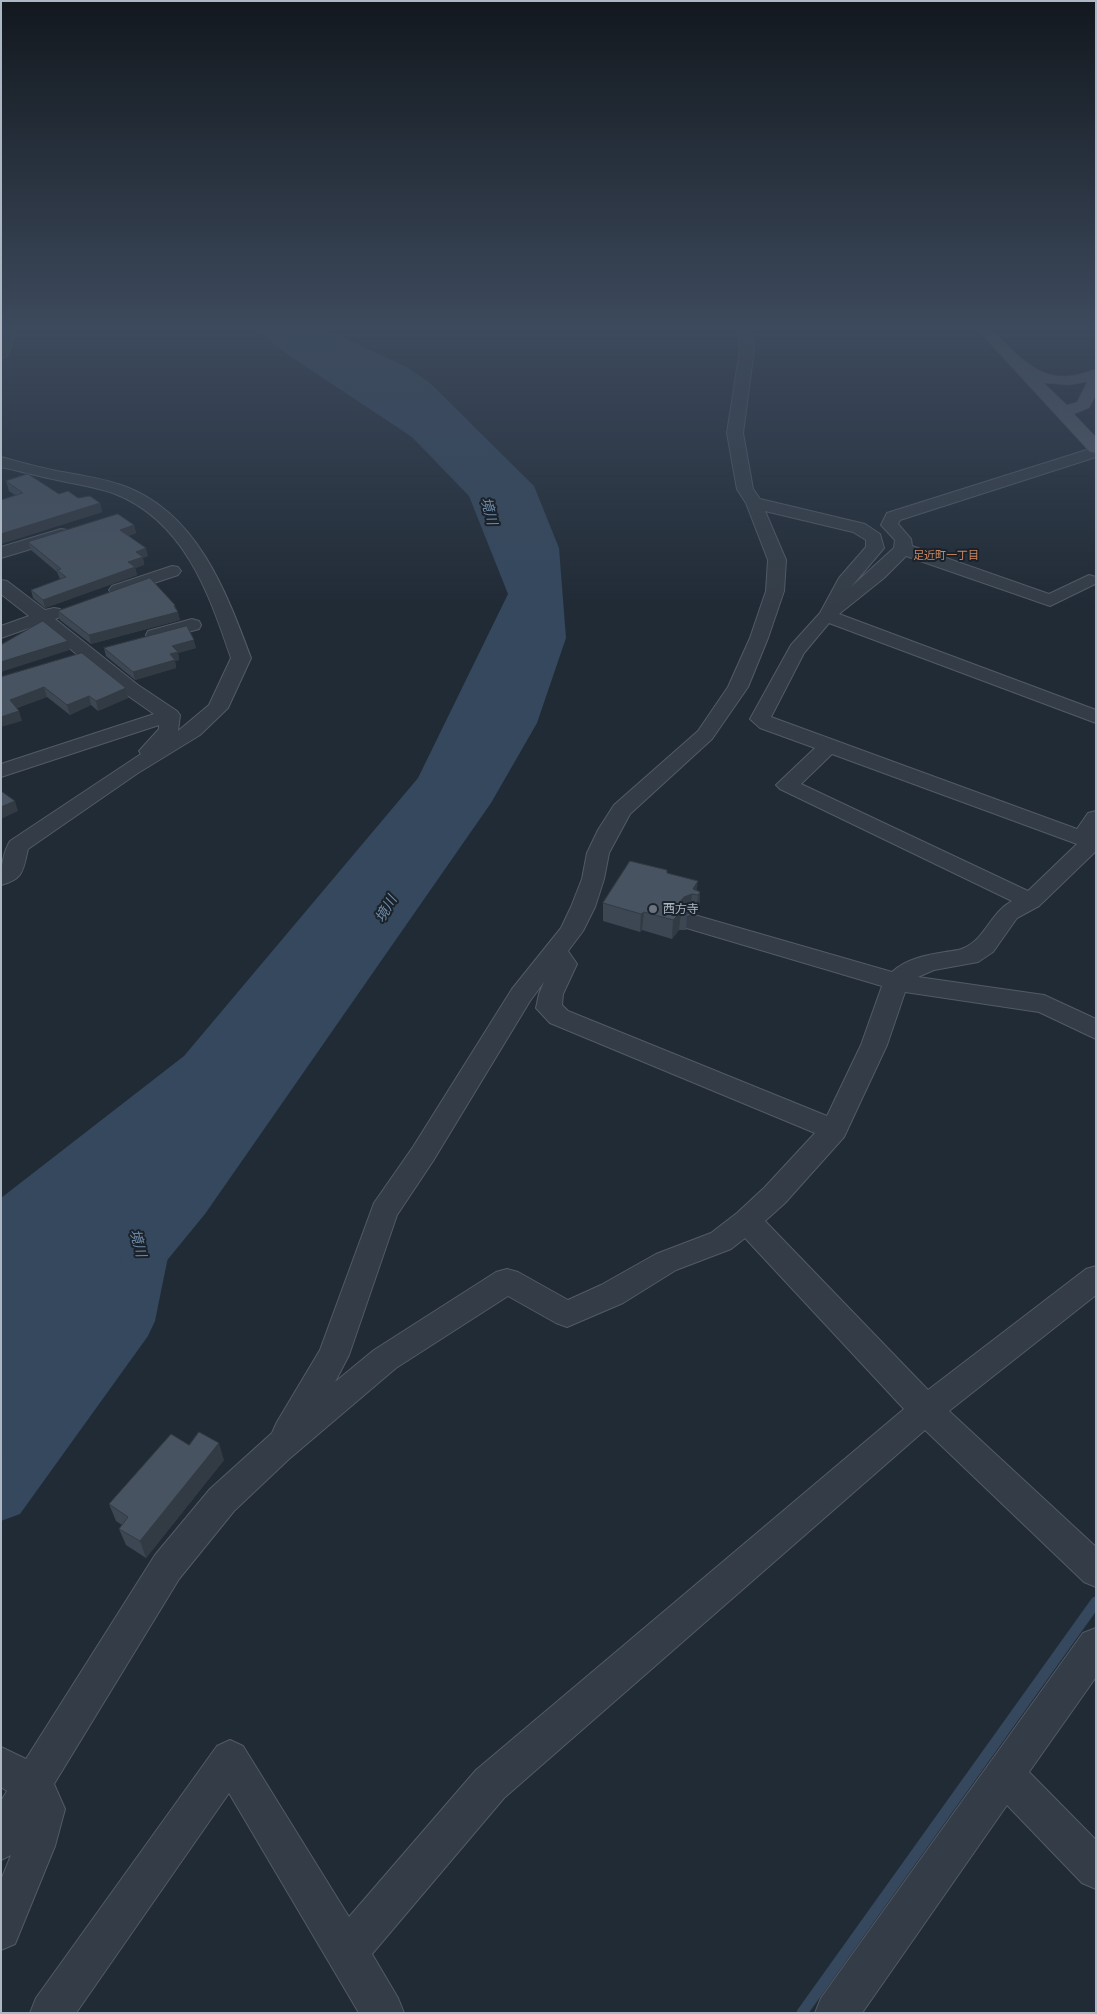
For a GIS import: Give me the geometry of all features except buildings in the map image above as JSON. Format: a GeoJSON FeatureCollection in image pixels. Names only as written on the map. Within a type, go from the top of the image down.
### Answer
{"type":"FeatureCollection","features":[{"type":"Feature","properties":{"kind":"main road"},"geometry":{"type":"LineString","coordinates":[[1071,420],[1096,450]]}},
{"type":"Feature","properties":{"kind":"street"},"geometry":{"type":"LineString","coordinates":[[277,1449],[334,1354],[384,1211],[423,1154],[516,1003],[571,932],[593,879],[598,853],[613,823],[622,810],[705,735],[738,687],[759,638],[775,591],[777,560],[754,503],[745,489],[735,433],[737,420]]}},
{"type":"Feature","properties":{"kind":"street"},"geometry":{"type":"LineString","coordinates":[[1094,843],[767,724],[760,719],[800,645],[827,616],[894,561],[903,549],[903,539],[889,524],[893,516],[1096,450]]}},
{"type":"Feature","properties":{"kind":"street"},"geometry":{"type":"LineString","coordinates":[[1,462],[123,492],[158,512],[180,533],[206,570],[221,601],[241,658],[218,708],[193,731],[18,846],[12,873],[1,878]]}},
{"type":"Feature","properties":{"kind":"street"},"geometry":{"type":"LineString","coordinates":[[754,503],[859,528],[874,538],[875,548],[845,582],[827,616]]}},
{"type":"Feature","properties":{"kind":"street"},"geometry":{"type":"LineString","coordinates":[[1,553],[73,529]]}},
{"type":"Feature","properties":{"kind":"street"},"geometry":{"type":"LineString","coordinates":[[903,549],[1050,601],[1089,580]]}},
{"type":"Feature","properties":{"kind":"street"},"geometry":{"type":"LineString","coordinates":[[98,598],[172,571]]}},
{"type":"Feature","properties":{"kind":"street"},"geometry":{"type":"LineString","coordinates":[[1,585],[42,618],[79,656],[170,715]]}},
{"type":"Feature","properties":{"kind":"street"},"geometry":{"type":"LineString","coordinates":[[1,632],[70,608]]}},
{"type":"Feature","properties":{"kind":"street"},"geometry":{"type":"LineString","coordinates":[[827,616],[1096,717]]}},
{"type":"Feature","properties":{"kind":"street"},"geometry":{"type":"LineString","coordinates":[[135,640],[192,624]]}},
{"type":"Feature","properties":{"kind":"street"},"geometry":{"type":"LineString","coordinates":[[79,656],[107,648]]}},
{"type":"Feature","properties":{"kind":"street"},"geometry":{"type":"LineString","coordinates":[[131,770],[169,730],[170,715]]}},
{"type":"Feature","properties":{"kind":"street"},"geometry":{"type":"LineString","coordinates":[[1,771],[170,715]]}},
{"type":"Feature","properties":{"kind":"street"},"geometry":{"type":"LineString","coordinates":[[829,746],[787,785],[1031,901]]}},
{"type":"Feature","properties":{"kind":"street"},"geometry":{"type":"LineString","coordinates":[[1094,843],[1088,829],[1096,818]]}},
{"type":"Feature","properties":{"kind":"street"},"geometry":{"type":"LineString","coordinates":[[1,1840],[16,1775],[167,1566],[222,1500],[277,1449],[385,1359],[507,1280],[567,1314],[612,1294],[666,1262],[721,1241],[747,1221],[775,1195],[834,1130],[874,1044],[896,982],[907,972],[929,963],[969,956],[985,946],[1009,913],[1031,901],[1094,843]]}},
{"type":"Feature","properties":{"kind":"street"},"geometry":{"type":"LineString","coordinates":[[691,922],[896,982],[1044,1004],[1096,1030]]}},
{"type":"Feature","properties":{"kind":"street"},"geometry":{"type":"LineString","coordinates":[[556,951],[566,964],[552,994],[549,1008],[558,1016],[834,1130]]}},
{"type":"Feature","properties":{"kind":"street"},"geometry":{"type":"LineString","coordinates":[[747,1221],[926,1410],[1096,1570]]}},
{"type":"Feature","properties":{"kind":"street"},"geometry":{"type":"LineString","coordinates":[[348,1951],[490,1784],[926,1410],[1096,1278]]}},
{"type":"Feature","properties":{"kind":"street"},"geometry":{"type":"LineString","coordinates":[[836,2013],[1096,1646]]}},
{"type":"Feature","properties":{"kind":"street"},"geometry":{"type":"LineString","coordinates":[[51,2013],[230,1759],[348,1951],[383,2013]]}},
{"type":"Feature","properties":{"kind":"street"},"geometry":{"type":"LineString","coordinates":[[1,1930],[35,1846],[46,1810],[16,1775]]}},
{"type":"Feature","properties":{"kind":"street"},"geometry":{"type":"LineString","coordinates":[[1005,1775],[1096,1869]]}},
{"type":"Feature","properties":{"kind":"water"},"geometry":{"type":"Polygon","coordinates":[[[386,420],[467,420],[534,486],[559,548],[566,638],[537,723],[491,803],[205,1214],[1,1463],[1,1198],[184,1056],[418,778],[508,594],[469,496],[412,437],[386,420]]]}},
{"type":"Feature","properties":{"kind":"waterway","name":"境川"},"geometry":{"type":"LineString","coordinates":[[1,1496],[131,1321],[145,1257],[141,1246]]}},
{"type":"Feature","properties":{"kind":"waterway"},"geometry":{"type":"LineString","coordinates":[[802,2013],[1096,1602]]}},
{"type":"Feature","properties":{"kind":"place","name":"西方寺"},"geometry":{"type":"Point","coordinates":[653,909]}},
{"type":"Feature","properties":{"kind":"district","name":"足近町一丁目"},"geometry":{"type":"Point","coordinates":[946,555]}}]}
